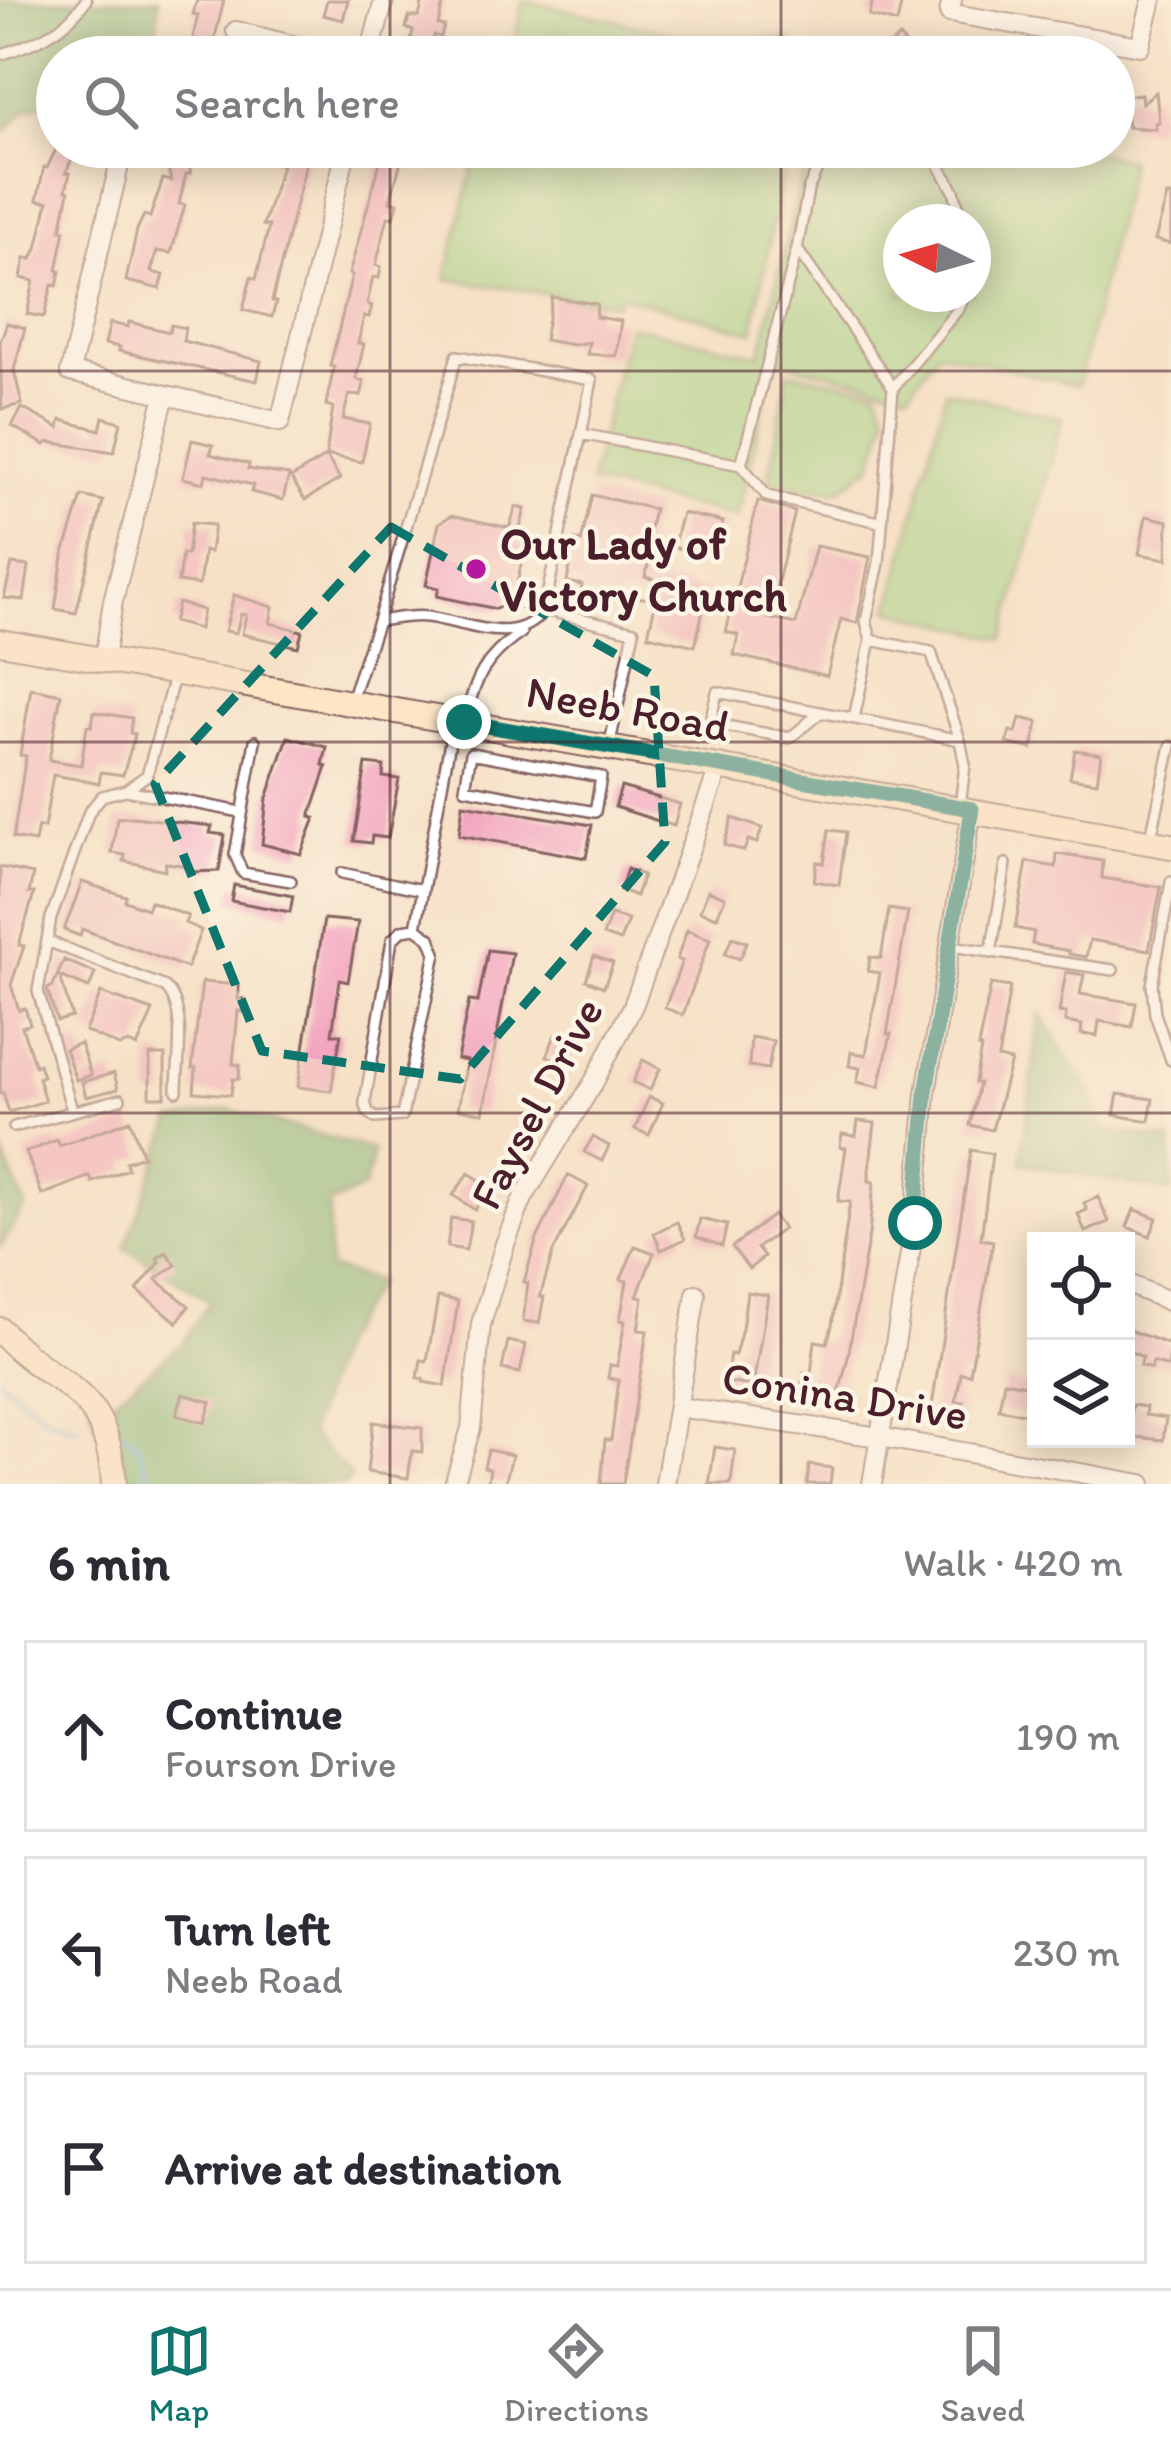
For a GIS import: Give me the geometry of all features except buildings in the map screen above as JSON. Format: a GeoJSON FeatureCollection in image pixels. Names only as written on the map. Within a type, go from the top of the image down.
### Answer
{"type":"FeatureCollection","features":[{"type":"Feature","properties":{"kind":"street"},"geometry":{"type":"LineString","coordinates":[[375,36],[384,0]]}},
{"type":"Feature","properties":{"kind":"street"},"geometry":{"type":"LineString","coordinates":[[952,0],[949,13],[1082,36]]}},
{"type":"Feature","properties":{"kind":"street"},"geometry":{"type":"LineString","coordinates":[[1135,45],[1140,46],[1152,0]]}},
{"type":"Feature","properties":{"kind":"street"},"geometry":{"type":"LineString","coordinates":[[236,31],[256,36]]}},
{"type":"Feature","properties":{"kind":"street"},"geometry":{"type":"LineString","coordinates":[[118,170],[70,372],[280,422],[342,168]]}},
{"type":"Feature","properties":{"kind":"street"},"geometry":{"type":"LineString","coordinates":[[104,660],[113,601],[165,395]]}},
{"type":"Feature","properties":{"kind":"street","name":"Neeb Road"},"geometry":{"type":"LineString","coordinates":[[0,642],[1161,844]]}},
{"type":"Feature","properties":{"kind":"street","name":"Faysel Drive"},"geometry":{"type":"LineString","coordinates":[[454,1484],[471,1428],[481,1324],[505,1244],[523,1198],[595,1080],[632,1006],[719,766]]}},
{"type":"Feature","properties":{"kind":"street"},"geometry":{"type":"LineString","coordinates":[[872,1484],[915,1223],[926,1093],[951,946],[966,808]]}},
{"type":"Feature","properties":{"kind":"street"},"geometry":{"type":"LineString","coordinates":[[1135,1287],[1171,1301]]}},
{"type":"Feature","properties":{"kind":"street"},"geometry":{"type":"LineString","coordinates":[[665,1484],[696,1294]]}},
{"type":"Feature","properties":{"kind":"street"},"geometry":{"type":"LineString","coordinates":[[0,1330],[77,1390],[91,1407],[101,1426],[110,1481]]}},
{"type":"Feature","properties":{"kind":"street","name":"Conina Drive"},"geometry":{"type":"LineString","coordinates":[[678,1407],[1142,1484]]}},
{"type":"Feature","properties":{"kind":"lane"},"geometry":{"type":"LineString","coordinates":[[51,36],[86,0]]}},
{"type":"Feature","properties":{"kind":"lane"},"geometry":{"type":"LineString","coordinates":[[0,55],[36,43]]}},
{"type":"Feature","properties":{"kind":"lane"},"geometry":{"type":"LineString","coordinates":[[741,465],[808,190],[818,168]]}},
{"type":"Feature","properties":{"kind":"lane"},"geometry":{"type":"LineString","coordinates":[[941,168],[958,204]]}},
{"type":"Feature","properties":{"kind":"lane"},"geometry":{"type":"LineString","coordinates":[[797,249],[893,388]]}},
{"type":"Feature","properties":{"kind":"lane"},"geometry":{"type":"LineString","coordinates":[[854,718],[871,640],[866,621],[879,563],[893,388],[957,312]]}},
{"type":"Feature","properties":{"kind":"lane"},"geometry":{"type":"LineString","coordinates":[[350,702],[457,356],[592,380],[544,610],[494,651],[474,682],[459,721],[416,928]]}},
{"type":"Feature","properties":{"kind":"lane"},"geometry":{"type":"LineString","coordinates":[[581,434],[741,465],[767,496],[880,522]]}},
{"type":"Feature","properties":{"kind":"lane"},"geometry":{"type":"LineString","coordinates":[[544,610],[634,631],[609,747]]}},
{"type":"Feature","properties":{"kind":"lane"},"geometry":{"type":"LineString","coordinates":[[378,621],[421,615],[504,632],[525,629]]}},
{"type":"Feature","properties":{"kind":"lane"},"geometry":{"type":"LineString","coordinates":[[871,640],[931,652],[960,740],[966,808]]}},
{"type":"Feature","properties":{"kind":"lane"},"geometry":{"type":"LineString","coordinates":[[72,1111],[38,991],[51,918],[89,812],[102,796],[127,790],[148,775],[175,672]]}},
{"type":"Feature","properties":{"kind":"lane"},"geometry":{"type":"LineString","coordinates":[[821,712],[790,738],[710,723],[717,692],[854,718],[960,740]]}},
{"type":"Feature","properties":{"kind":"lane"},"geometry":{"type":"LineString","coordinates":[[499,758],[504,729]]}},
{"type":"Feature","properties":{"kind":"lane"},"geometry":{"type":"LineString","coordinates":[[566,770],[572,740]]}},
{"type":"Feature","properties":{"kind":"lane"},"geometry":{"type":"LineString","coordinates":[[255,741],[235,855],[243,873],[291,881]]}},
{"type":"Feature","properties":{"kind":"lane"},"geometry":{"type":"LineString","coordinates":[[1161,844],[1171,746]]}},
{"type":"Feature","properties":{"kind":"lane"},"geometry":{"type":"LineString","coordinates":[[471,753],[566,770],[601,777],[595,812],[465,788],[471,753]]}},
{"type":"Feature","properties":{"kind":"lane"},"geometry":{"type":"LineString","coordinates":[[127,790],[241,812]]}},
{"type":"Feature","properties":{"kind":"lane"},"geometry":{"type":"LineString","coordinates":[[991,953],[1006,864]]}},
{"type":"Feature","properties":{"kind":"lane"},"geometry":{"type":"LineString","coordinates":[[342,873],[423,890]]}},
{"type":"Feature","properties":{"kind":"lane"},"geometry":{"type":"LineString","coordinates":[[1171,883],[1152,986],[1155,1014],[1171,1060]]}},
{"type":"Feature","properties":{"kind":"lane"},"geometry":{"type":"LineString","coordinates":[[416,928],[430,938],[436,953],[402,1116],[375,1118],[365,1102],[392,940],[402,929],[416,928]]}},
{"type":"Feature","properties":{"kind":"lane"},"geometry":{"type":"LineString","coordinates":[[47,941],[165,987],[175,996],[177,1091]]}},
{"type":"Feature","properties":{"kind":"lane"},"geometry":{"type":"LineString","coordinates":[[951,946],[1113,970]]}},
{"type":"Feature","properties":{"kind":"lane"},"geometry":{"type":"LineString","coordinates":[[14,1127],[120,1099]]}},
{"type":"Feature","properties":{"kind":"highlighted area"},"geometry":{"type":"Polygon","coordinates":[[[391,527],[654,676],[665,842],[460,1079],[262,1051],[155,784],[391,527]]]}},
{"type":"Feature","properties":{"kind":"green space"},"geometry":{"type":"Polygon","coordinates":[[[0,0],[159,0],[156,36],[36,36],[36,106],[26,109],[0,137],[0,0]]]}},
{"type":"Feature","properties":{"kind":"green space"},"geometry":{"type":"Polygon","coordinates":[[[523,0],[685,36],[515,36],[523,0]]]}},
{"type":"Feature","properties":{"kind":"green space"},"geometry":{"type":"Polygon","coordinates":[[[473,168],[783,168],[753,332],[619,295],[616,304],[446,279],[473,168]]]}},
{"type":"Feature","properties":{"kind":"green space"},"geometry":{"type":"Polygon","coordinates":[[[804,168],[1128,168],[1078,386],[938,351],[909,392],[774,360],[737,517],[590,483],[628,325],[760,355],[804,168]]]}},
{"type":"Feature","properties":{"kind":"green space"},"geometry":{"type":"Polygon","coordinates":[[[788,372],[878,389],[887,416],[872,465],[840,490],[803,489],[769,480],[788,372]]]}},
{"type":"Feature","properties":{"kind":"green space"},"geometry":{"type":"Polygon","coordinates":[[[946,390],[1062,418],[1004,639],[890,610],[946,390]]]}},
{"type":"Feature","properties":{"kind":"green space"},"geometry":{"type":"Polygon","coordinates":[[[1040,1013],[1092,1094],[1105,1131],[1171,1140],[1171,1192],[1021,1163],[1040,1013]]]}},
{"type":"Feature","properties":{"kind":"green space"},"geometry":{"type":"Polygon","coordinates":[[[229,1109],[373,1150],[365,1187],[329,1205],[329,1268],[378,1282],[340,1341],[309,1433],[351,1476],[347,1484],[114,1484],[91,1407],[108,1404],[183,1343],[210,1301],[125,1248],[172,1121],[229,1109]]]}},
{"type":"Feature","properties":{"kind":"green space"},"geometry":{"type":"Polygon","coordinates":[[[0,1148],[26,1206],[0,1247],[0,1148]]]}},
{"type":"Feature","properties":{"kind":"waterway"},"geometry":{"type":"LineString","coordinates":[[0,1379],[45,1417],[78,1428]]}},
{"type":"Feature","properties":{"kind":"waterway"},"geometry":{"type":"LineString","coordinates":[[123,1432],[137,1445],[153,1484]]}},
{"type":"Feature","properties":{"kind":"place","name":"Our Lady of Victory Church"},"geometry":{"type":"Point","coordinates":[476,569]}},
{"type":"Feature","properties":{"kind":"route"},"geometry":{"type":"LineString","coordinates":[[464,722],[972,809],[926,1093],[915,1223]]}}]}
